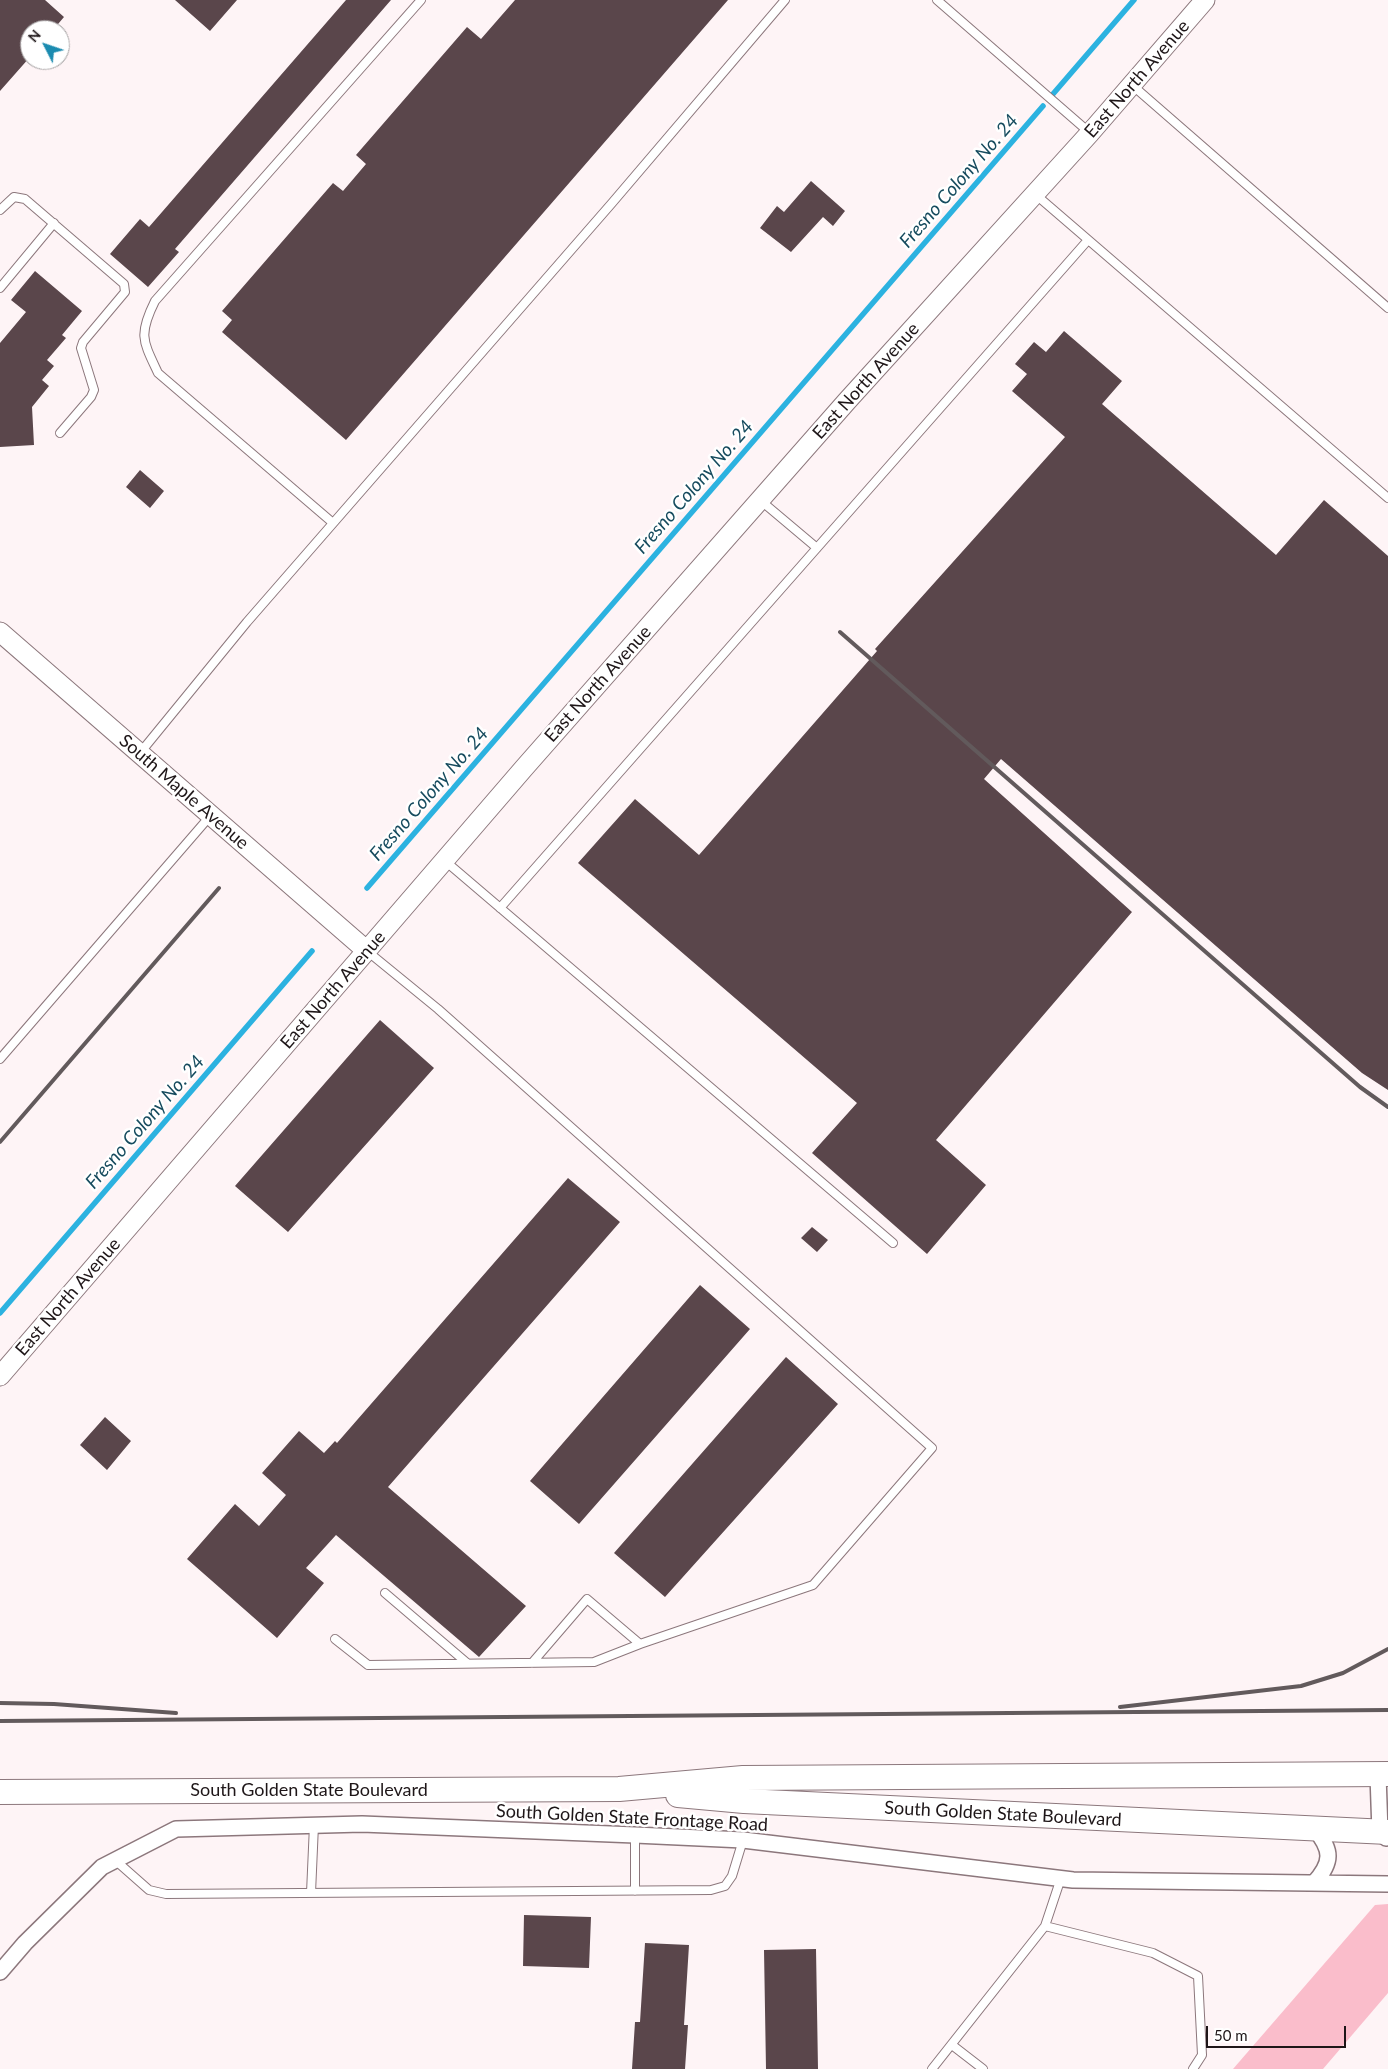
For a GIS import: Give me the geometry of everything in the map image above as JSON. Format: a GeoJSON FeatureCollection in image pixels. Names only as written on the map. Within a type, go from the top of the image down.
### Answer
{"type":"FeatureCollection","features":[{"type":"Feature","properties":{"kind":"main road","name":"South Golden State Boulevard"},"geometry":{"type":"LineString","coordinates":[[0,1792],[619,1789],[743,1778],[1383,1774]]}},
{"type":"Feature","properties":{"kind":"main road","name":"South Golden State Boulevard"},"geometry":{"type":"LineString","coordinates":[[619,1789],[744,1802],[1315,1829],[1385,1835]]}},
{"type":"Feature","properties":{"kind":"street","name":"East North Avenue"},"geometry":{"type":"LineString","coordinates":[[0,1376],[444,860],[760,500],[1090,133],[1205,0]]}},
{"type":"Feature","properties":{"kind":"street","name":"South Maple Avenue"},"geometry":{"type":"LineString","coordinates":[[0,632],[367,951]]}},
{"type":"Feature","properties":{"kind":"street"},"geometry":{"type":"LineString","coordinates":[[1383,1774],[1385,1835]]}},
{"type":"Feature","properties":{"kind":"street","name":"South Golden State Frontage Road"},"geometry":{"type":"LineString","coordinates":[[0,1972],[25,1943],[102,1867],[176,1830],[362,1824],[635,1835],[743,1840],[1083,1880],[1388,1884]]}},
{"type":"Feature","properties":{"kind":"street"},"geometry":{"type":"LineString","coordinates":[[1314,1883],[1324,1872],[1328,1857],[1326,1843],[1315,1829]]}},
{"type":"Feature","properties":{"kind":"lane"},"geometry":{"type":"LineString","coordinates":[[333,523],[158,374],[144,341],[144,322],[155,301],[421,0]]}},
{"type":"Feature","properties":{"kind":"lane"},"geometry":{"type":"LineString","coordinates":[[140,754],[247,622],[612,203],[785,0]]}},
{"type":"Feature","properties":{"kind":"lane"},"geometry":{"type":"LineString","coordinates":[[937,0],[1090,133]]}},
{"type":"Feature","properties":{"kind":"lane"},"geometry":{"type":"LineString","coordinates":[[1132,85],[1388,308]]}},
{"type":"Feature","properties":{"kind":"lane"},"geometry":{"type":"LineString","coordinates":[[1035,194],[1388,498]]}},
{"type":"Feature","properties":{"kind":"lane"},"geometry":{"type":"LineString","coordinates":[[0,210],[14,197],[25,199],[124,284],[125,292],[83,342],[82,353],[94,390],[60,433]]}},
{"type":"Feature","properties":{"kind":"lane"},"geometry":{"type":"LineString","coordinates":[[0,288],[54,223]]}},
{"type":"Feature","properties":{"kind":"lane"},"geometry":{"type":"LineString","coordinates":[[500,908],[1088,240]]}},
{"type":"Feature","properties":{"kind":"lane"},"geometry":{"type":"LineString","coordinates":[[760,500],[817,548]]}},
{"type":"Feature","properties":{"kind":"lane"},"geometry":{"type":"LineString","coordinates":[[0,1059],[211,815]]}},
{"type":"Feature","properties":{"kind":"lane"},"geometry":{"type":"LineString","coordinates":[[444,860],[894,1243]]}},
{"type":"Feature","properties":{"kind":"lane"},"geometry":{"type":"LineString","coordinates":[[335,1639],[368,1665],[594,1662],[640,1644],[813,1585],[932,1448],[438,1009],[367,951]]}},
{"type":"Feature","properties":{"kind":"lane"},"geometry":{"type":"LineString","coordinates":[[385,1593],[467,1663]]}},
{"type":"Feature","properties":{"kind":"lane"},"geometry":{"type":"LineString","coordinates":[[532,1663],[587,1599],[640,1644]]}},
{"type":"Feature","properties":{"kind":"lane"},"geometry":{"type":"LineString","coordinates":[[312,1893],[314,1825]]}},
{"type":"Feature","properties":{"kind":"lane"},"geometry":{"type":"LineString","coordinates":[[635,1835],[635,1891]]}},
{"type":"Feature","properties":{"kind":"lane"},"geometry":{"type":"LineString","coordinates":[[115,1860],[150,1890],[166,1894],[711,1890],[725,1886],[732,1876],[743,1840]]}},
{"type":"Feature","properties":{"kind":"lane"},"geometry":{"type":"LineString","coordinates":[[932,2069],[1045,1926],[1061,1878]]}},
{"type":"Feature","properties":{"kind":"lane"},"geometry":{"type":"LineString","coordinates":[[1045,1926],[1153,1953],[1198,1976],[1202,2055],[1193,2069]]}},
{"type":"Feature","properties":{"kind":"lane"},"geometry":{"type":"LineString","coordinates":[[952,2045],[984,2069]]}},
{"type":"Feature","properties":{"kind":"shaded area"},"geometry":{"type":"Polygon","coordinates":[[[1388,1904],[1388,1993],[1323,2069],[1233,2069],[1375,1905],[1388,1904]]]}},
{"type":"Feature","properties":{"kind":"building"},"geometry":{"type":"Polygon","coordinates":[[[0,0],[45,0],[64,17],[61,20],[20,20],[20,68],[0,91],[0,0]]]}},
{"type":"Feature","properties":{"kind":"building"},"geometry":{"type":"Polygon","coordinates":[[[175,0],[237,0],[210,31],[175,0]]]}},
{"type":"Feature","properties":{"kind":"building"},"geometry":{"type":"Polygon","coordinates":[[[346,0],[391,0],[175,249],[179,252],[148,287],[110,254],[140,219],[149,227],[346,0]]]}},
{"type":"Feature","properties":{"kind":"building"},"geometry":{"type":"Polygon","coordinates":[[[515,0],[728,0],[346,440],[222,332],[232,320],[222,311],[333,183],[343,191],[366,164],[356,155],[467,27],[481,39],[515,0]]]}},
{"type":"Feature","properties":{"kind":"building"},"geometry":{"type":"Polygon","coordinates":[[[811,181],[845,211],[833,226],[823,217],[791,252],[760,228],[777,206],[784,212],[811,181]]]}},
{"type":"Feature","properties":{"kind":"building"},"geometry":{"type":"Polygon","coordinates":[[[35,271],[82,311],[62,335],[66,338],[47,360],[54,366],[42,380],[49,386],[32,407],[34,445],[0,447],[0,343],[26,312],[11,300],[35,271]]]}},
{"type":"Feature","properties":{"kind":"building"},"geometry":{"type":"Polygon","coordinates":[[[1064,331],[1122,381],[1102,404],[1276,555],[1324,500],[1388,556],[1388,1090],[1362,1073],[1001,759],[984,779],[1132,912],[936,1140],[986,1185],[927,1254],[812,1153],[857,1103],[578,863],[635,799],[699,855],[877,651],[875,649],[1065,437],[1012,391],[1027,374],[1015,364],[1034,342],[1046,352],[1064,331]]]}},
{"type":"Feature","properties":{"kind":"building"},"geometry":{"type":"Polygon","coordinates":[[[140,470],[164,491],[150,508],[126,487],[140,470]]]}},
{"type":"Feature","properties":{"kind":"building"},"geometry":{"type":"Polygon","coordinates":[[[380,1020],[434,1068],[288,1232],[235,1186],[380,1020]]]}},
{"type":"Feature","properties":{"kind":"building"},"geometry":{"type":"Polygon","coordinates":[[[568,1178],[620,1222],[388,1487],[526,1606],[479,1657],[336,1535],[306,1568],[324,1583],[277,1638],[187,1559],[235,1504],[259,1526],[286,1495],[262,1473],[299,1431],[324,1453],[335,1441],[337,1443],[568,1178]]]}},
{"type":"Feature","properties":{"kind":"building"},"geometry":{"type":"Polygon","coordinates":[[[812,1227],[828,1240],[817,1252],[801,1238],[812,1227]]]}},
{"type":"Feature","properties":{"kind":"building"},"geometry":{"type":"Polygon","coordinates":[[[700,1285],[750,1329],[579,1524],[530,1481],[700,1285]]]}},
{"type":"Feature","properties":{"kind":"building"},"geometry":{"type":"Polygon","coordinates":[[[786,1357],[838,1404],[665,1597],[614,1553],[786,1357]]]}},
{"type":"Feature","properties":{"kind":"building"},"geometry":{"type":"Polygon","coordinates":[[[105,1417],[131,1441],[107,1470],[80,1445],[105,1417]]]}},
{"type":"Feature","properties":{"kind":"building"},"geometry":{"type":"Polygon","coordinates":[[[524,1915],[591,1917],[589,1968],[523,1966],[524,1915]]]}},
{"type":"Feature","properties":{"kind":"building"},"geometry":{"type":"Polygon","coordinates":[[[645,1943],[689,1945],[684,2025],[688,2025],[685,2069],[632,2069],[635,2022],[640,2022],[645,1943]]]}},
{"type":"Feature","properties":{"kind":"building"},"geometry":{"type":"Polygon","coordinates":[[[816,1949],[818,2069],[766,2069],[764,1950],[816,1949]]]}},
{"type":"Feature","properties":{"kind":"waterway","name":"Fresno Colony No. 24"},"geometry":{"type":"LineString","coordinates":[[1053,94],[1134,0]]}},
{"type":"Feature","properties":{"kind":"waterway","name":"Fresno Colony No. 24"},"geometry":{"type":"LineString","coordinates":[[367,888],[1043,106]]}},
{"type":"Feature","properties":{"kind":"waterway","name":"Fresno Colony No. 24"},"geometry":{"type":"LineString","coordinates":[[0,1313],[312,951]]}},
{"type":"Feature","properties":{"kind":"railway"},"geometry":{"type":"LineString","coordinates":[[840,632],[1360,1087],[1388,1107]]}},
{"type":"Feature","properties":{"kind":"railway"},"geometry":{"type":"LineString","coordinates":[[0,1142],[219,888]]}},
{"type":"Feature","properties":{"kind":"railway"},"geometry":{"type":"LineString","coordinates":[[1120,1707],[1301,1686],[1343,1673],[1388,1649]]}},
{"type":"Feature","properties":{"kind":"railway"},"geometry":{"type":"LineString","coordinates":[[0,1703],[54,1704],[176,1713]]}},
{"type":"Feature","properties":{"kind":"railway"},"geometry":{"type":"LineString","coordinates":[[0,1721],[1388,1710]]}}]}
